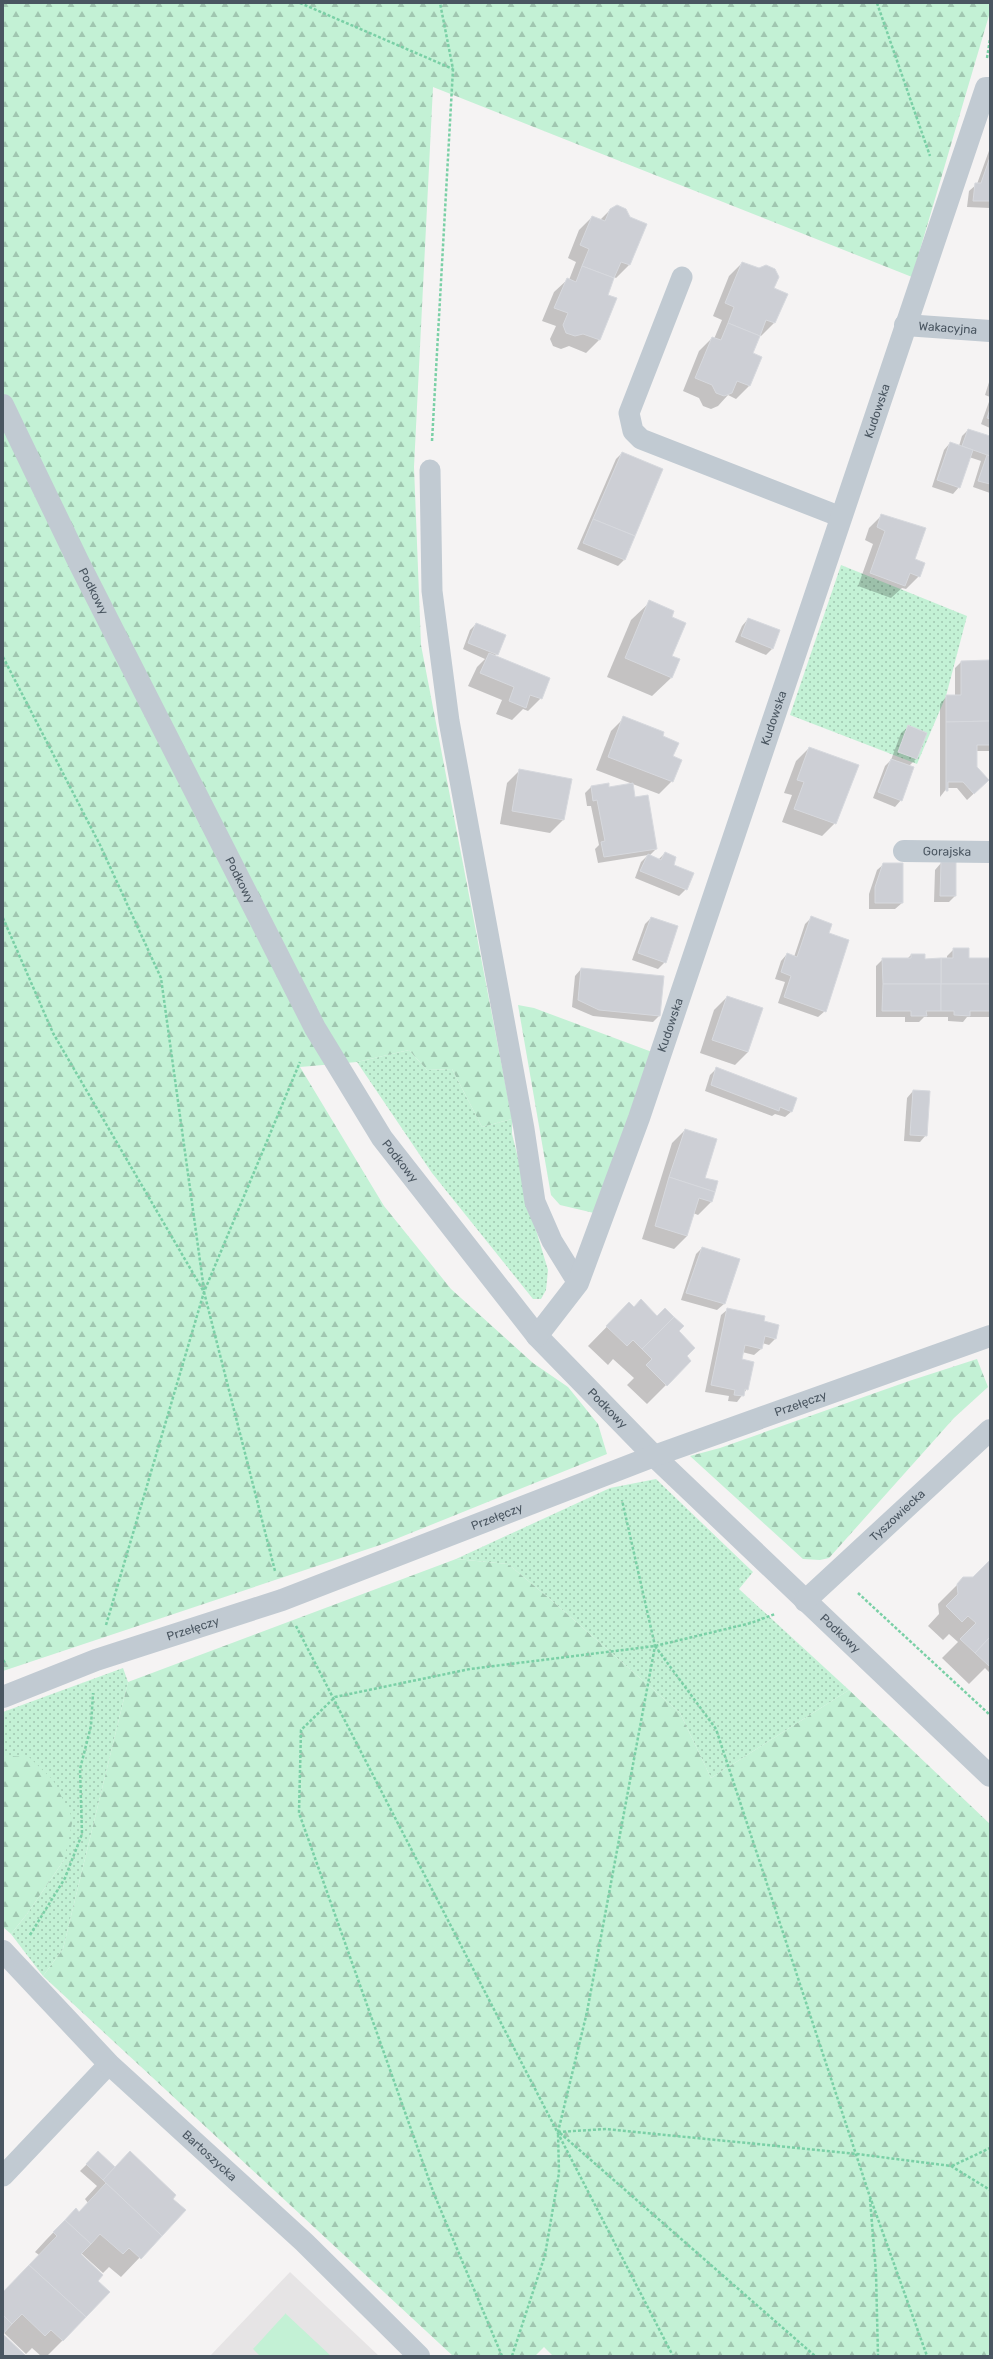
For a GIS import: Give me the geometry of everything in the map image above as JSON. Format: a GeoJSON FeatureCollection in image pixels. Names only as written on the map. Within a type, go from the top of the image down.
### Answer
{"type":"FeatureCollection","features":[{"type":"Feature","properties":{"kind":"street","name":"Kudowska"},"geometry":{"type":"LineString","coordinates":[[537,1336],[578,1283],[639,1118],[905,325],[988,88]]}},
{"type":"Feature","properties":{"kind":"street","name":"Wakacyjna"},"geometry":{"type":"LineString","coordinates":[[905,325],[990,331]]}},
{"type":"Feature","properties":{"kind":"street","name":"Podkowy"},"geometry":{"type":"LineString","coordinates":[[3,405],[78,561],[315,1028],[382,1138],[537,1336],[654,1456],[805,1602],[990,1776]]}},
{"type":"Feature","properties":{"kind":"street","name":"Gorajska"},"geometry":{"type":"LineString","coordinates":[[904,851],[990,852]]}},
{"type":"Feature","properties":{"kind":"street","name":"Przełęczy"},"geometry":{"type":"LineString","coordinates":[[3,1697],[96,1660],[282,1600],[654,1456],[990,1336]]}},
{"type":"Feature","properties":{"kind":"street","name":"Tyszowiecka"},"geometry":{"type":"LineString","coordinates":[[805,1602],[990,1430]]}},
{"type":"Feature","properties":{"kind":"street","name":"Bartoszycka"},"geometry":{"type":"LineString","coordinates":[[9,1958],[109,2064],[304,2242],[419,2356]]}},
{"type":"Feature","properties":{"kind":"lane"},"geometry":{"type":"LineString","coordinates":[[682,277],[629,414],[633,431],[641,439],[841,516]]}},
{"type":"Feature","properties":{"kind":"lane"},"geometry":{"type":"LineString","coordinates":[[430,470],[432,591],[449,721],[524,1129],[535,1202],[552,1241],[578,1283]]}},
{"type":"Feature","properties":{"kind":"lane"},"geometry":{"type":"LineString","coordinates":[[3,2176],[109,2064]]}},
{"type":"Feature","properties":{"kind":"path"},"geometry":{"type":"LineString","coordinates":[[300,3],[453,69]]}},
{"type":"Feature","properties":{"kind":"path"},"geometry":{"type":"LineString","coordinates":[[430,470],[453,69],[440,3]]}},
{"type":"Feature","properties":{"kind":"path"},"geometry":{"type":"LineString","coordinates":[[877,3],[931,158]]}},
{"type":"Feature","properties":{"kind":"path"},"geometry":{"type":"LineString","coordinates":[[3,657],[100,845],[162,978],[204,1292],[282,1600],[335,1697],[673,2356]]}},
{"type":"Feature","properties":{"kind":"path"},"geometry":{"type":"LineString","coordinates":[[3,918],[53,1034],[204,1292]]}},
{"type":"Feature","properties":{"kind":"path"},"geometry":{"type":"LineString","coordinates":[[9,1958],[38,1920],[65,1878],[82,1834],[80,1769],[91,1726],[96,1660],[204,1292],[315,1028]]}},
{"type":"Feature","properties":{"kind":"path"},"geometry":{"type":"LineString","coordinates":[[512,2356],[545,2255],[559,2173],[558,2132],[587,2012],[654,1646],[615,1472]]}},
{"type":"Feature","properties":{"kind":"path"},"geometry":{"type":"LineString","coordinates":[[836,1572],[990,1715]]}},
{"type":"Feature","properties":{"kind":"path"},"geometry":{"type":"LineString","coordinates":[[502,2356],[434,2194],[299,1813],[301,1730],[335,1697],[470,1669],[654,1646],[751,1623],[805,1602]]}},
{"type":"Feature","properties":{"kind":"path"},"geometry":{"type":"LineString","coordinates":[[654,1646],[716,1729],[858,2154],[869,2194],[927,2356]]}},
{"type":"Feature","properties":{"kind":"path"},"geometry":{"type":"LineString","coordinates":[[558,2132],[606,2129],[858,2154],[951,2166],[990,2190]]}},
{"type":"Feature","properties":{"kind":"path"},"geometry":{"type":"LineString","coordinates":[[558,2132],[815,2356]]}},
{"type":"Feature","properties":{"kind":"path"},"geometry":{"type":"LineString","coordinates":[[951,2166],[990,2148]]}},
{"type":"Feature","properties":{"kind":"path"},"geometry":{"type":"LineString","coordinates":[[869,2194],[876,2273],[878,2356]]}},
{"type":"Feature","properties":{"kind":"shaded area"},"geometry":{"type":"Polygon","coordinates":[[[290,2272],[379,2356],[210,2356],[290,2272]]]}},
{"type":"Feature","properties":{"kind":"green space"},"geometry":{"type":"Polygon","coordinates":[[[3,3],[990,3],[990,12],[912,277],[433,87],[414,467],[421,645],[512,1119],[482,1127],[452,1069],[427,1070],[409,1050],[357,1062],[300,1067],[384,1206],[451,1289],[533,1363],[568,1387],[598,1424],[607,1454],[386,1543],[3,1671],[3,3]]]}},
{"type":"Feature","properties":{"kind":"green space"},"geometry":{"type":"Polygon","coordinates":[[[841,565],[967,616],[946,696],[917,764],[790,715],[841,565]]]}},
{"type":"Feature","properties":{"kind":"green space"},"geometry":{"type":"Polygon","coordinates":[[[518,1005],[534,1008],[652,1052],[594,1213],[560,1205],[551,1195],[518,1005]]]}},
{"type":"Feature","properties":{"kind":"green space"},"geometry":{"type":"Polygon","coordinates":[[[409,1050],[427,1070],[452,1069],[482,1127],[512,1119],[512,1134],[536,1230],[548,1270],[546,1290],[541,1299],[533,1299],[432,1173],[357,1062],[409,1050]]]}},
{"type":"Feature","properties":{"kind":"green space"},"geometry":{"type":"Polygon","coordinates":[[[977,1359],[988,1387],[954,1418],[829,1558],[820,1560],[803,1559],[690,1456],[720,1448],[909,1381],[977,1359]]]}},
{"type":"Feature","properties":{"kind":"green space"},"geometry":{"type":"Polygon","coordinates":[[[656,1479],[753,1572],[739,1589],[849,1690],[711,1778],[680,1713],[550,1599],[508,1564],[456,1559],[610,1488],[656,1479]]]}},
{"type":"Feature","properties":{"kind":"green space"},"geometry":{"type":"Polygon","coordinates":[[[456,1559],[508,1564],[550,1599],[680,1713],[711,1778],[849,1690],[990,1824],[990,2356],[553,2356],[544,2347],[535,2356],[453,2356],[43,1976],[63,1949],[128,1682],[456,1559]]]}},
{"type":"Feature","properties":{"kind":"green space"},"geometry":{"type":"Polygon","coordinates":[[[123,1668],[128,1682],[63,1949],[43,1976],[11,1934],[27,1914],[64,1860],[7,1756],[3,1758],[3,1712],[123,1668]]]}},
{"type":"Feature","properties":{"kind":"green space"},"geometry":{"type":"Polygon","coordinates":[[[6,1756],[29,1757],[53,1780],[73,1819],[64,1860],[27,1914],[11,1934],[3,1927],[3,1758],[6,1756]]]}},
{"type":"Feature","properties":{"kind":"green space"},"geometry":{"type":"Polygon","coordinates":[[[286,2313],[331,2356],[260,2356],[253,2349],[286,2313]]]}},
{"type":"Feature","properties":{"kind":"building"},"geometry":{"type":"Polygon","coordinates":[[[990,157],[990,201],[973,201],[975,183],[981,183],[990,157]]]}},
{"type":"Feature","properties":{"kind":"building"},"geometry":{"type":"Polygon","coordinates":[[[617,205],[626,209],[630,217],[647,224],[630,265],[621,262],[614,278],[582,266],[589,249],[580,245],[592,216],[605,221],[610,209],[617,205]]]}},
{"type":"Feature","properties":{"kind":"building"},"geometry":{"type":"Polygon","coordinates":[[[742,262],[759,268],[766,265],[775,269],[779,277],[774,288],[788,294],[775,323],[766,320],[760,336],[728,323],[734,307],[725,303],[742,262]]]}},
{"type":"Feature","properties":{"kind":"building"},"geometry":{"type":"Polygon","coordinates":[[[582,266],[614,278],[608,295],[617,298],[600,340],[583,334],[575,336],[566,333],[563,325],[568,313],[554,308],[567,278],[576,282],[582,266]]]}},
{"type":"Feature","properties":{"kind":"building"},"geometry":{"type":"Polygon","coordinates":[[[728,323],[760,336],[753,353],[762,357],[750,386],[737,381],[732,393],[724,396],[716,393],[712,385],[695,378],[712,337],[721,340],[728,323]]]}},
{"type":"Feature","properties":{"kind":"building"},"geometry":{"type":"Polygon","coordinates":[[[990,409],[990,419],[987,418],[990,409]]]}},
{"type":"Feature","properties":{"kind":"building"},"geometry":{"type":"Polygon","coordinates":[[[968,429],[990,436],[990,456],[962,446],[968,429]]]}},
{"type":"Feature","properties":{"kind":"building"},"geometry":{"type":"Polygon","coordinates":[[[950,442],[973,450],[960,488],[937,480],[950,442]]]}},
{"type":"Feature","properties":{"kind":"building"},"geometry":{"type":"Polygon","coordinates":[[[622,452],[663,469],[635,536],[593,519],[622,452]]]}},
{"type":"Feature","properties":{"kind":"building"},"geometry":{"type":"Polygon","coordinates":[[[987,455],[990,456],[990,484],[978,481],[987,455]]]}},
{"type":"Feature","properties":{"kind":"building"},"geometry":{"type":"Polygon","coordinates":[[[881,514],[926,528],[915,559],[925,563],[920,577],[910,573],[905,586],[870,573],[885,531],[877,527],[881,514]]]}},
{"type":"Feature","properties":{"kind":"building"},"geometry":{"type":"Polygon","coordinates":[[[593,519],[635,536],[625,560],[583,543],[593,519]]]}},
{"type":"Feature","properties":{"kind":"building"},"geometry":{"type":"Polygon","coordinates":[[[649,600],[674,611],[672,617],[686,623],[672,656],[680,659],[672,678],[625,658],[649,600]]]}},
{"type":"Feature","properties":{"kind":"building"},"geometry":{"type":"Polygon","coordinates":[[[748,618],[780,630],[773,649],[741,636],[748,618]]]}},
{"type":"Feature","properties":{"kind":"building"},"geometry":{"type":"Polygon","coordinates":[[[476,623],[506,635],[498,655],[468,643],[476,623]]]}},
{"type":"Feature","properties":{"kind":"building"},"geometry":{"type":"Polygon","coordinates":[[[489,653],[550,678],[542,699],[530,695],[526,708],[509,701],[514,687],[480,673],[489,653]]]}},
{"type":"Feature","properties":{"kind":"building"},"geometry":{"type":"Polygon","coordinates":[[[990,660],[990,721],[946,722],[946,695],[961,695],[961,661],[990,660]]]}},
{"type":"Feature","properties":{"kind":"building"},"geometry":{"type":"Polygon","coordinates":[[[623,716],[664,732],[663,736],[679,743],[673,756],[682,760],[673,782],[608,757],[623,716]]]}},
{"type":"Feature","properties":{"kind":"building"},"geometry":{"type":"Polygon","coordinates":[[[990,721],[990,745],[977,745],[977,767],[989,780],[974,794],[963,782],[948,782],[948,791],[946,791],[946,722],[990,721]]]}},
{"type":"Feature","properties":{"kind":"building"},"geometry":{"type":"Polygon","coordinates":[[[908,725],[927,733],[917,759],[898,752],[908,725]]]}},
{"type":"Feature","properties":{"kind":"building"},"geometry":{"type":"Polygon","coordinates":[[[809,747],[859,765],[836,824],[794,809],[804,782],[797,780],[809,747]]]}},
{"type":"Feature","properties":{"kind":"building"},"geometry":{"type":"Polygon","coordinates":[[[891,759],[914,767],[902,801],[878,792],[891,759]]]}},
{"type":"Feature","properties":{"kind":"building"},"geometry":{"type":"Polygon","coordinates":[[[519,769],[572,779],[564,820],[512,811],[519,769]]]}},
{"type":"Feature","properties":{"kind":"building"},"geometry":{"type":"Polygon","coordinates":[[[609,783],[609,787],[633,783],[635,797],[648,795],[657,849],[604,857],[601,842],[605,841],[597,800],[593,801],[591,786],[609,783]]]}},
{"type":"Feature","properties":{"kind":"building"},"geometry":{"type":"Polygon","coordinates":[[[665,852],[676,857],[674,865],[694,873],[687,890],[640,871],[648,854],[661,860],[665,852]]]}},
{"type":"Feature","properties":{"kind":"building"},"geometry":{"type":"Polygon","coordinates":[[[941,862],[956,862],[956,896],[940,896],[941,862]]]}},
{"type":"Feature","properties":{"kind":"building"},"geometry":{"type":"Polygon","coordinates":[[[883,863],[903,863],[903,903],[875,903],[875,887],[883,863]]]}},
{"type":"Feature","properties":{"kind":"building"},"geometry":{"type":"Polygon","coordinates":[[[811,916],[832,924],[829,933],[849,940],[826,1012],[784,997],[791,976],[781,972],[787,953],[797,957],[811,916]]]}},
{"type":"Feature","properties":{"kind":"building"},"geometry":{"type":"Polygon","coordinates":[[[651,917],[678,926],[666,963],[638,953],[651,917]]]}},
{"type":"Feature","properties":{"kind":"building"},"geometry":{"type":"Polygon","coordinates":[[[953,948],[969,948],[969,958],[990,958],[990,984],[941,984],[941,958],[953,958],[953,948]]]}},
{"type":"Feature","properties":{"kind":"building"},"geometry":{"type":"Polygon","coordinates":[[[911,954],[925,954],[925,959],[941,958],[941,984],[883,984],[882,958],[911,958],[911,954]]]}},
{"type":"Feature","properties":{"kind":"building"},"geometry":{"type":"Polygon","coordinates":[[[581,968],[664,976],[660,1016],[599,1010],[578,1000],[581,968]]]}},
{"type":"Feature","properties":{"kind":"building"},"geometry":{"type":"Polygon","coordinates":[[[883,984],[941,984],[941,1011],[926,1011],[927,1016],[911,1016],[911,1011],[882,1011],[883,984]]]}},
{"type":"Feature","properties":{"kind":"building"},"geometry":{"type":"Polygon","coordinates":[[[941,984],[990,984],[990,1011],[970,1011],[970,1016],[954,1015],[954,1011],[941,1011],[941,984]]]}},
{"type":"Feature","properties":{"kind":"building"},"geometry":{"type":"Polygon","coordinates":[[[727,996],[763,1008],[748,1052],[712,1040],[727,996]]]}},
{"type":"Feature","properties":{"kind":"building"},"geometry":{"type":"Polygon","coordinates":[[[716,1067],[797,1098],[792,1112],[780,1107],[779,1111],[711,1085],[716,1067]]]}},
{"type":"Feature","properties":{"kind":"building"},"geometry":{"type":"Polygon","coordinates":[[[913,1090],[930,1091],[927,1136],[910,1135],[913,1090]]]}},
{"type":"Feature","properties":{"kind":"building"},"geometry":{"type":"Polygon","coordinates":[[[685,1129],[717,1139],[705,1178],[718,1181],[715,1192],[669,1177],[685,1129]]]}},
{"type":"Feature","properties":{"kind":"building"},"geometry":{"type":"Polygon","coordinates":[[[669,1177],[715,1192],[712,1202],[699,1198],[687,1236],[655,1226],[669,1177]]]}},
{"type":"Feature","properties":{"kind":"building"},"geometry":{"type":"Polygon","coordinates":[[[702,1247],[740,1259],[725,1304],[686,1293],[702,1247]]]}},
{"type":"Feature","properties":{"kind":"building"},"geometry":{"type":"Polygon","coordinates":[[[641,1299],[657,1316],[665,1308],[674,1317],[642,1349],[633,1340],[627,1346],[606,1326],[629,1302],[634,1307],[641,1299]]]}},
{"type":"Feature","properties":{"kind":"building"},"geometry":{"type":"Polygon","coordinates":[[[727,1308],[765,1316],[764,1321],[779,1325],[776,1339],[765,1336],[762,1349],[745,1345],[742,1359],[754,1362],[748,1390],[745,1389],[744,1396],[734,1395],[735,1390],[711,1385],[727,1308]]]}},
{"type":"Feature","properties":{"kind":"building"},"geometry":{"type":"Polygon","coordinates":[[[674,1317],[684,1326],[679,1331],[695,1348],[687,1356],[691,1361],[667,1386],[646,1365],[652,1359],[642,1349],[674,1317]]]}},
{"type":"Feature","properties":{"kind":"building"},"geometry":{"type":"Polygon","coordinates":[[[990,1560],[990,1637],[975,1653],[960,1639],[976,1623],[968,1616],[962,1622],[946,1606],[958,1594],[957,1584],[963,1577],[973,1577],[990,1560]]]}},
{"type":"Feature","properties":{"kind":"building"},"geometry":{"type":"Polygon","coordinates":[[[990,1637],[990,1665],[989,1666],[975,1653],[990,1637]]]}},
{"type":"Feature","properties":{"kind":"building"},"geometry":{"type":"Polygon","coordinates":[[[98,2151],[115,2167],[103,2180],[86,2164],[98,2151]]]}},
{"type":"Feature","properties":{"kind":"building"},"geometry":{"type":"Polygon","coordinates":[[[130,2151],[176,2195],[173,2199],[186,2210],[162,2236],[103,2180],[130,2151]]]}},
{"type":"Feature","properties":{"kind":"building"},"geometry":{"type":"Polygon","coordinates":[[[106,2183],[162,2236],[141,2259],[129,2248],[123,2254],[100,2234],[91,2244],[65,2220],[76,2208],[79,2212],[106,2183]]]}},
{"type":"Feature","properties":{"kind":"building"},"geometry":{"type":"Polygon","coordinates":[[[65,2220],[91,2244],[81,2254],[103,2275],[98,2281],[110,2292],[86,2317],[29,2265],[57,2236],[53,2232],[65,2220]]]}},
{"type":"Feature","properties":{"kind":"building"},"geometry":{"type":"Polygon","coordinates":[[[29,2265],[86,2317],[63,2341],[51,2330],[45,2336],[22,2314],[12,2324],[3,2315],[3,2292],[29,2265]]]}},
{"type":"Feature","properties":{"kind":"building"},"geometry":{"type":"Polygon","coordinates":[[[3,2315],[12,2324],[3,2334],[3,2315]]]}},
{"type":"Feature","properties":{"kind":"building"},"geometry":{"type":"Polygon","coordinates":[[[3,2334],[26,2356],[3,2356],[3,2334]]]}}]}
